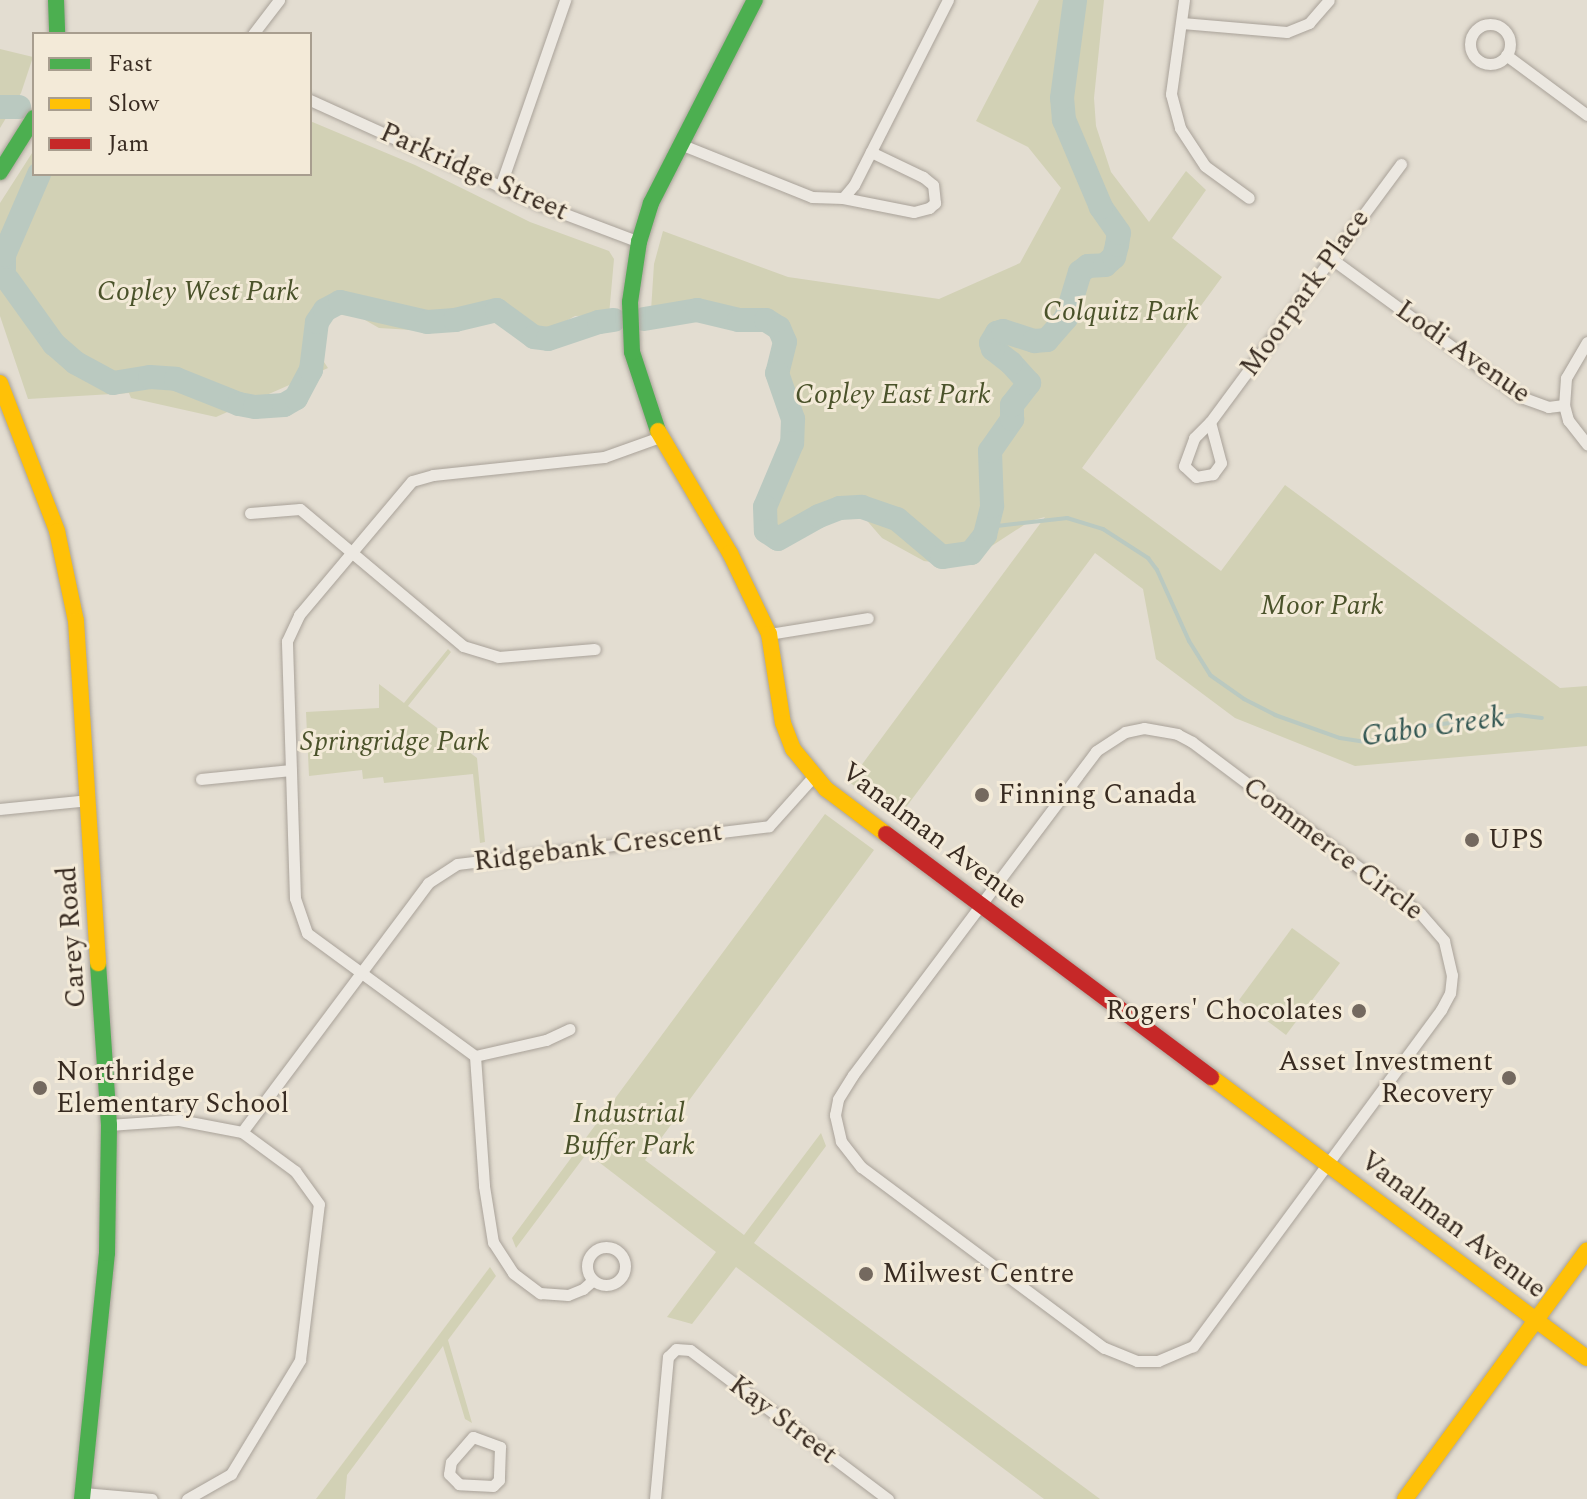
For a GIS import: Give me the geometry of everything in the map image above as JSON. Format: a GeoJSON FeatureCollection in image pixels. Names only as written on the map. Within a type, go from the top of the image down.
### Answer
{"type":"FeatureCollection","features":[{"type":"Feature","properties":{"kind":"street"},"geometry":{"type":"LineString","coordinates":[[56,0],[57,32]]}},
{"type":"Feature","properties":{"kind":"street"},"geometry":{"type":"LineString","coordinates":[[255,32],[279,0]]}},
{"type":"Feature","properties":{"kind":"street"},"geometry":{"type":"LineString","coordinates":[[500,187],[565,0]]}},
{"type":"Feature","properties":{"kind":"street","name":"Vanalman Avenue"},"geometry":{"type":"LineString","coordinates":[[755,0],[651,203],[639,242],[630,302],[632,352],[660,437],[730,553],[769,634],[783,723],[793,749],[813,777],[1587,1358]]}},
{"type":"Feature","properties":{"kind":"street"},"geometry":{"type":"LineString","coordinates":[[843,198],[871,152],[948,0]]}},
{"type":"Feature","properties":{"kind":"street"},"geometry":{"type":"LineString","coordinates":[[1184,0],[1171,94],[1180,128],[1205,166],[1249,198]]}},
{"type":"Feature","properties":{"kind":"street"},"geometry":{"type":"LineString","coordinates":[[1182,23],[1287,32],[1309,23],[1329,0]]}},
{"type":"Feature","properties":{"kind":"street"},"geometry":{"type":"LineString","coordinates":[[1506,55],[1587,115]]}},
{"type":"Feature","properties":{"kind":"street","name":"Parkridge Street"},"geometry":{"type":"LineString","coordinates":[[312,101],[500,187],[639,242]]}},
{"type":"Feature","properties":{"kind":"street"},"geometry":{"type":"LineString","coordinates":[[0,172],[32,121]]}},
{"type":"Feature","properties":{"kind":"street"},"geometry":{"type":"LineString","coordinates":[[680,144],[812,197],[843,198],[914,212],[935,203],[933,185],[923,177],[871,152]]}},
{"type":"Feature","properties":{"kind":"street","name":"Moorpark Place"},"geometry":{"type":"LineString","coordinates":[[1210,422],[1221,463],[1213,474],[1196,477],[1187,472],[1183,459],[1194,438],[1210,422],[1329,257],[1401,164]]}},
{"type":"Feature","properties":{"kind":"street","name":"Lodi Avenue"},"geometry":{"type":"LineString","coordinates":[[1329,257],[1521,397],[1548,407],[1564,405],[1568,420],[1587,444]]}},
{"type":"Feature","properties":{"kind":"street"},"geometry":{"type":"LineString","coordinates":[[1564,405],[1566,378],[1587,342]]}},
{"type":"Feature","properties":{"kind":"street","name":"Carey Road"},"geometry":{"type":"LineString","coordinates":[[0,383],[66,559],[76,621],[109,1125],[107,1253],[83,1496]]}},
{"type":"Feature","properties":{"kind":"street"},"geometry":{"type":"LineString","coordinates":[[570,1029],[546,1040],[475,1056],[307,933],[295,898],[287,641],[299,615],[350,550],[412,481],[433,475],[604,457],[660,437]]}},
{"type":"Feature","properties":{"kind":"street"},"geometry":{"type":"LineString","coordinates":[[250,513],[300,509],[463,646],[498,657],[595,649]]}},
{"type":"Feature","properties":{"kind":"street"},"geometry":{"type":"LineString","coordinates":[[769,634],[868,618]]}},
{"type":"Feature","properties":{"kind":"street","name":"Commerce Circle"},"geometry":{"type":"LineString","coordinates":[[1144,728],[1177,734],[1192,742],[1420,913],[1435,928],[1450,956],[1450,993],[1441,1010],[1328,1164],[1193,1346],[1158,1361],[1137,1361],[1104,1348],[873,1177],[850,1157],[841,1141],[835,1115],[838,1099],[1096,751],[1111,740],[1144,728]]}},
{"type":"Feature","properties":{"kind":"street"},"geometry":{"type":"LineString","coordinates":[[201,779],[291,770]]}},
{"type":"Feature","properties":{"kind":"street","name":"Ridgebank Crescent"},"geometry":{"type":"LineString","coordinates":[[242,1132],[428,883],[457,864],[769,826],[813,777]]}},
{"type":"Feature","properties":{"kind":"street"},"geometry":{"type":"LineString","coordinates":[[0,809],[89,800]]}},
{"type":"Feature","properties":{"kind":"street"},"geometry":{"type":"LineString","coordinates":[[475,1056],[484,1186],[497,1251],[513,1273],[540,1293],[568,1295],[583,1289],[593,1280]]}},
{"type":"Feature","properties":{"kind":"street"},"geometry":{"type":"LineString","coordinates":[[109,1125],[179,1120],[242,1132],[295,1171],[319,1204],[300,1360],[231,1474],[187,1499]]}},
{"type":"Feature","properties":{"kind":"street"},"geometry":{"type":"LineString","coordinates":[[1405,1499],[1587,1250]]}},
{"type":"Feature","properties":{"kind":"street","name":"Kay Street"},"geometry":{"type":"LineString","coordinates":[[655,1499],[668,1357],[676,1349],[690,1350],[888,1499]]}},
{"type":"Feature","properties":{"kind":"street"},"geometry":{"type":"LineString","coordinates":[[480,1437],[500,1447],[499,1480],[493,1486],[459,1484],[449,1474],[451,1462],[470,1438],[480,1437]]}},
{"type":"Feature","properties":{"kind":"street"},"geometry":{"type":"LineString","coordinates":[[493,1486],[496,1499]]}},
{"type":"Feature","properties":{"kind":"street"},"geometry":{"type":"LineString","coordinates":[[83,1496],[152,1499]]}},
{"type":"Feature","properties":{"kind":"green space"},"geometry":{"type":"Polygon","coordinates":[[[1039,0],[1104,0],[1094,98],[1096,126],[1111,172],[1149,222],[1186,171],[1206,190],[1172,238],[1222,277],[1082,468],[1221,571],[1285,485],[1560,688],[1587,686],[1587,746],[1355,766],[1235,718],[1156,659],[1143,589],[1095,553],[898,818],[849,782],[1045,517],[1030,521],[961,566],[924,561],[882,538],[862,515],[836,518],[791,534],[782,532],[767,511],[773,491],[791,460],[798,429],[793,397],[784,381],[786,347],[772,331],[742,326],[710,314],[650,326],[654,264],[663,231],[788,277],[939,299],[1020,263],[1061,188],[1028,147],[976,121],[1039,0]]]}},
{"type":"Feature","properties":{"kind":"green space"},"geometry":{"type":"Polygon","coordinates":[[[0,49],[32,57],[32,60],[21,93],[0,128],[0,49]]]}},
{"type":"Feature","properties":{"kind":"green space","name":"Copley West Park"},"geometry":{"type":"Polygon","coordinates":[[[312,122],[415,165],[530,222],[609,251],[614,259],[609,315],[575,316],[543,334],[530,330],[509,310],[499,307],[468,322],[412,330],[379,328],[358,316],[330,314],[323,320],[316,350],[328,368],[216,417],[131,398],[129,393],[28,399],[0,316],[0,203],[32,153],[32,176],[312,176],[312,122]]]}},
{"type":"Feature","properties":{"kind":"green space","name":"Springridge Park"},"geometry":{"type":"Polygon","coordinates":[[[448,649],[451,652],[408,706],[477,758],[485,842],[480,843],[473,774],[384,783],[383,777],[363,779],[362,770],[309,776],[306,712],[379,708],[379,684],[404,703],[448,649]]]}},
{"type":"Feature","properties":{"kind":"green space","name":"Industrial Buffer Park"},"geometry":{"type":"Polygon","coordinates":[[[825,814],[874,850],[645,1160],[744,1235],[821,1133],[826,1146],[754,1243],[1100,1499],[1044,1499],[736,1267],[692,1324],[667,1317],[716,1252],[587,1153],[516,1248],[512,1238],[825,814]]]}},
{"type":"Feature","properties":{"kind":"green space"},"geometry":{"type":"Polygon","coordinates":[[[1292,928],[1340,963],[1286,1035],[1239,1000],[1292,928]]]}},
{"type":"Feature","properties":{"kind":"green space"},"geometry":{"type":"Polygon","coordinates":[[[490,1267],[496,1276],[448,1340],[472,1423],[465,1419],[443,1346],[347,1475],[345,1499],[316,1499],[490,1267]]]}},
{"type":"Feature","properties":{"kind":"waterway"},"geometry":{"type":"LineString","coordinates":[[644,319],[697,310],[739,320],[766,320],[779,328],[785,342],[777,373],[793,419],[792,443],[765,507],[766,531],[778,539],[819,516],[840,508],[862,507],[897,519],[942,557],[971,553],[985,535],[992,506],[990,451],[1012,419],[1012,405],[1029,383],[993,349],[991,343],[997,333],[1003,331],[1034,341],[1047,340],[1066,318],[1080,272],[1088,266],[1105,265],[1114,257],[1117,245],[1119,233],[1101,207],[1064,120],[1062,98],[1075,0]]}},
{"type":"Feature","properties":{"kind":"waterway"},"geometry":{"type":"LineString","coordinates":[[0,107],[19,107]]}},
{"type":"Feature","properties":{"kind":"waterway"},"geometry":{"type":"LineString","coordinates":[[4,269],[4,255],[38,176]]}},
{"type":"Feature","properties":{"kind":"waterway"},"geometry":{"type":"LineString","coordinates":[[8,280],[54,344],[76,363],[113,383],[150,377],[176,379],[239,404],[255,407],[284,405],[296,398],[311,370],[317,322],[325,310],[340,302],[427,322],[455,320],[497,310],[534,337],[548,339],[614,320]]}},
{"type":"Feature","properties":{"kind":"waterway","name":"Gabo Creek"},"geometry":{"type":"LineString","coordinates":[[988,527],[1067,518],[1103,529],[1148,558],[1157,570],[1189,641],[1210,675],[1244,699],[1275,715],[1340,738],[1366,742],[1433,725],[1518,715],[1542,718]]}},
{"type":"Feature","properties":{"kind":"traffic: fast"},"geometry":{"type":"LineString","coordinates":[[56,0],[57,32]]}},
{"type":"Feature","properties":{"kind":"traffic: fast"},"geometry":{"type":"LineString","coordinates":[[658,431],[632,352],[630,302],[639,242],[651,203],[755,0]]}},
{"type":"Feature","properties":{"kind":"traffic: fast"},"geometry":{"type":"LineString","coordinates":[[0,172],[32,121]]}},
{"type":"Feature","properties":{"kind":"traffic: fast"},"geometry":{"type":"LineString","coordinates":[[82,1499],[107,1253],[109,1125],[98,963]]}},
{"type":"Feature","properties":{"kind":"traffic: slow"},"geometry":{"type":"LineString","coordinates":[[0,383],[57,531],[76,621],[98,963]]}},
{"type":"Feature","properties":{"kind":"traffic: slow"},"geometry":{"type":"LineString","coordinates":[[658,431],[730,553],[769,634],[783,723],[793,749],[826,789],[886,834]]}},
{"type":"Feature","properties":{"kind":"traffic: slow"},"geometry":{"type":"LineString","coordinates":[[1211,1077],[1587,1358]]}},
{"type":"Feature","properties":{"kind":"traffic: slow"},"geometry":{"type":"LineString","coordinates":[[1405,1499],[1587,1250]]}},
{"type":"Feature","properties":{"kind":"traffic: jam"},"geometry":{"type":"LineString","coordinates":[[886,834],[1211,1077]]}},
{"type":"Feature","properties":{"kind":"place","name":"Finning Canada"},"geometry":{"type":"Point","coordinates":[982,795]}},
{"type":"Feature","properties":{"kind":"place","name":"UPS"},"geometry":{"type":"Point","coordinates":[1472,840]}},
{"type":"Feature","properties":{"kind":"place","name":"Rogers' Chocolates"},"geometry":{"type":"Point","coordinates":[1359,1011]}},
{"type":"Feature","properties":{"kind":"place","name":"Asset Investment Recovery"},"geometry":{"type":"Point","coordinates":[1509,1078]}},
{"type":"Feature","properties":{"kind":"place","name":"Northridge Elementary School"},"geometry":{"type":"Point","coordinates":[40,1088]}},
{"type":"Feature","properties":{"kind":"place","name":"Milwest Centre"},"geometry":{"type":"Point","coordinates":[866,1274]}},
{"type":"Feature","properties":{"kind":"park label","name":"Colquitz Park"},"geometry":{"type":"Point","coordinates":[1121,312]}},
{"type":"Feature","properties":{"kind":"park label","name":"Copley East Park"},"geometry":{"type":"Point","coordinates":[893,395]}},
{"type":"Feature","properties":{"kind":"park label","name":"Moor Park"},"geometry":{"type":"Point","coordinates":[1322,606]}}]}
